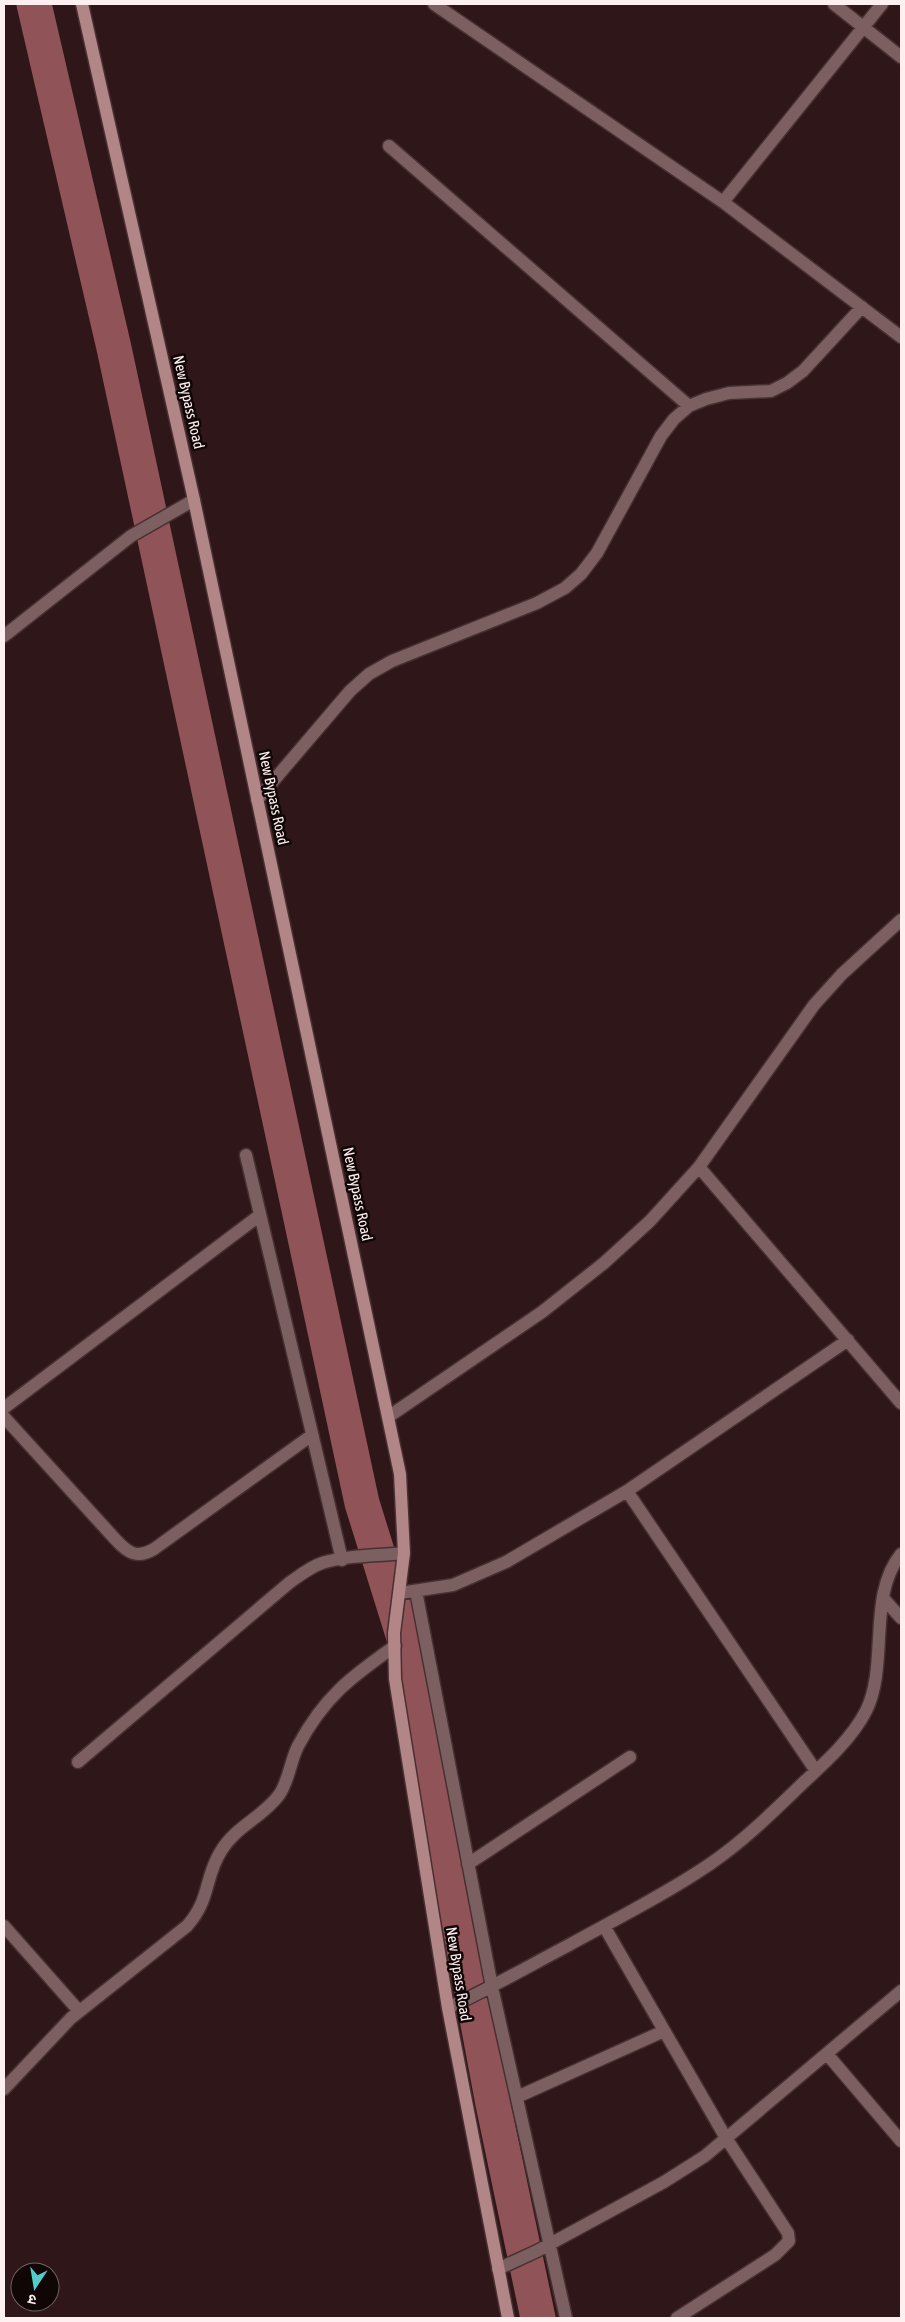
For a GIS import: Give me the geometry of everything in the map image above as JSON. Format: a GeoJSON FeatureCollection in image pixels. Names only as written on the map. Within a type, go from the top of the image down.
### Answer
{"type":"FeatureCollection","features":[{"type":"Feature","properties":{"kind":"main road","name":"New Bypass Road"},"geometry":{"type":"LineString","coordinates":[[82,4],[194,500],[400,1474],[404,1552],[395,1640],[395,1679],[448,2008],[508,2318]]}},
{"type":"Feature","properties":{"kind":"street"},"geometry":{"type":"LineString","coordinates":[[434,4],[723,202],[901,337]]}},
{"type":"Feature","properties":{"kind":"street"},"geometry":{"type":"LineString","coordinates":[[834,4],[901,57]]}},
{"type":"Feature","properties":{"kind":"street"},"geometry":{"type":"LineString","coordinates":[[723,202],[882,4]]}},
{"type":"Feature","properties":{"kind":"street"},"geometry":{"type":"LineString","coordinates":[[389,146],[689,406]]}},
{"type":"Feature","properties":{"kind":"street"},"geometry":{"type":"LineString","coordinates":[[257,800],[350,691],[369,674],[392,661],[537,603],[571,584],[597,553],[661,436],[674,418],[689,406],[729,393],[771,391],[787,383],[803,371],[862,307]]}},
{"type":"Feature","properties":{"kind":"street"},"geometry":{"type":"LineString","coordinates":[[4,636],[131,536],[194,500]]}},
{"type":"Feature","properties":{"kind":"street"},"geometry":{"type":"LineString","coordinates":[[388,1417],[542,1312],[604,1263],[650,1221],[698,1167],[814,1005],[842,974],[901,920]]}},
{"type":"Feature","properties":{"kind":"street"},"geometry":{"type":"LineString","coordinates":[[246,1155],[342,1560]]}},
{"type":"Feature","properties":{"kind":"street"},"geometry":{"type":"LineString","coordinates":[[698,1167],[901,1403]]}},
{"type":"Feature","properties":{"kind":"street"},"geometry":{"type":"LineString","coordinates":[[4,1408],[260,1216]]}},
{"type":"Feature","properties":{"kind":"street"},"geometry":{"type":"LineString","coordinates":[[399,1598],[416,1592],[453,1586],[506,1562],[627,1491],[848,1340]]}},
{"type":"Feature","properties":{"kind":"street"},"geometry":{"type":"LineString","coordinates":[[4,1417],[125,1550],[136,1556],[154,1550],[312,1435]]}},
{"type":"Feature","properties":{"kind":"street"},"geometry":{"type":"LineString","coordinates":[[627,1491],[816,1771]]}},
{"type":"Feature","properties":{"kind":"street"},"geometry":{"type":"LineString","coordinates":[[78,1762],[288,1583],[306,1571],[322,1563],[404,1552]]}},
{"type":"Feature","properties":{"kind":"street"},"geometry":{"type":"LineString","coordinates":[[448,2008],[488,1989],[604,1926],[711,1863],[758,1826],[816,1771],[857,1727],[867,1709],[873,1690],[886,1584],[901,1554]]}},
{"type":"Feature","properties":{"kind":"street"},"geometry":{"type":"LineString","coordinates":[[416,1592],[468,1864],[488,1989],[517,2097],[566,2318]]}},
{"type":"Feature","properties":{"kind":"street"},"geometry":{"type":"LineString","coordinates":[[884,1599],[901,1618]]}},
{"type":"Feature","properties":{"kind":"street"},"geometry":{"type":"LineString","coordinates":[[4,2089],[57,2031],[79,2011],[187,1926],[194,1918],[202,1906],[215,1863],[221,1851],[230,1838],[278,1796],[296,1751],[314,1717],[342,1685],[395,1640]]}},
{"type":"Feature","properties":{"kind":"street"},"geometry":{"type":"LineString","coordinates":[[468,1864],[630,1757]]}},
{"type":"Feature","properties":{"kind":"street"},"geometry":{"type":"LineString","coordinates":[[4,1926],[79,2011]]}},
{"type":"Feature","properties":{"kind":"street"},"geometry":{"type":"LineString","coordinates":[[604,1926],[726,2138],[788,2233],[789,2241],[775,2256],[677,2318]]}},
{"type":"Feature","properties":{"kind":"street"},"geometry":{"type":"LineString","coordinates":[[498,2269],[537,2251],[664,2182],[705,2156],[901,1991]]}},
{"type":"Feature","properties":{"kind":"street"},"geometry":{"type":"LineString","coordinates":[[517,2097],[664,2031]]}},
{"type":"Feature","properties":{"kind":"street"},"geometry":{"type":"LineString","coordinates":[[827,2054],[901,2141]]}},
{"type":"Feature","properties":{"kind":"waterway"},"geometry":{"type":"LineString","coordinates":[[34,4],[114,348],[362,1503],[409,1654],[493,2104],[538,2318]]}}]}
